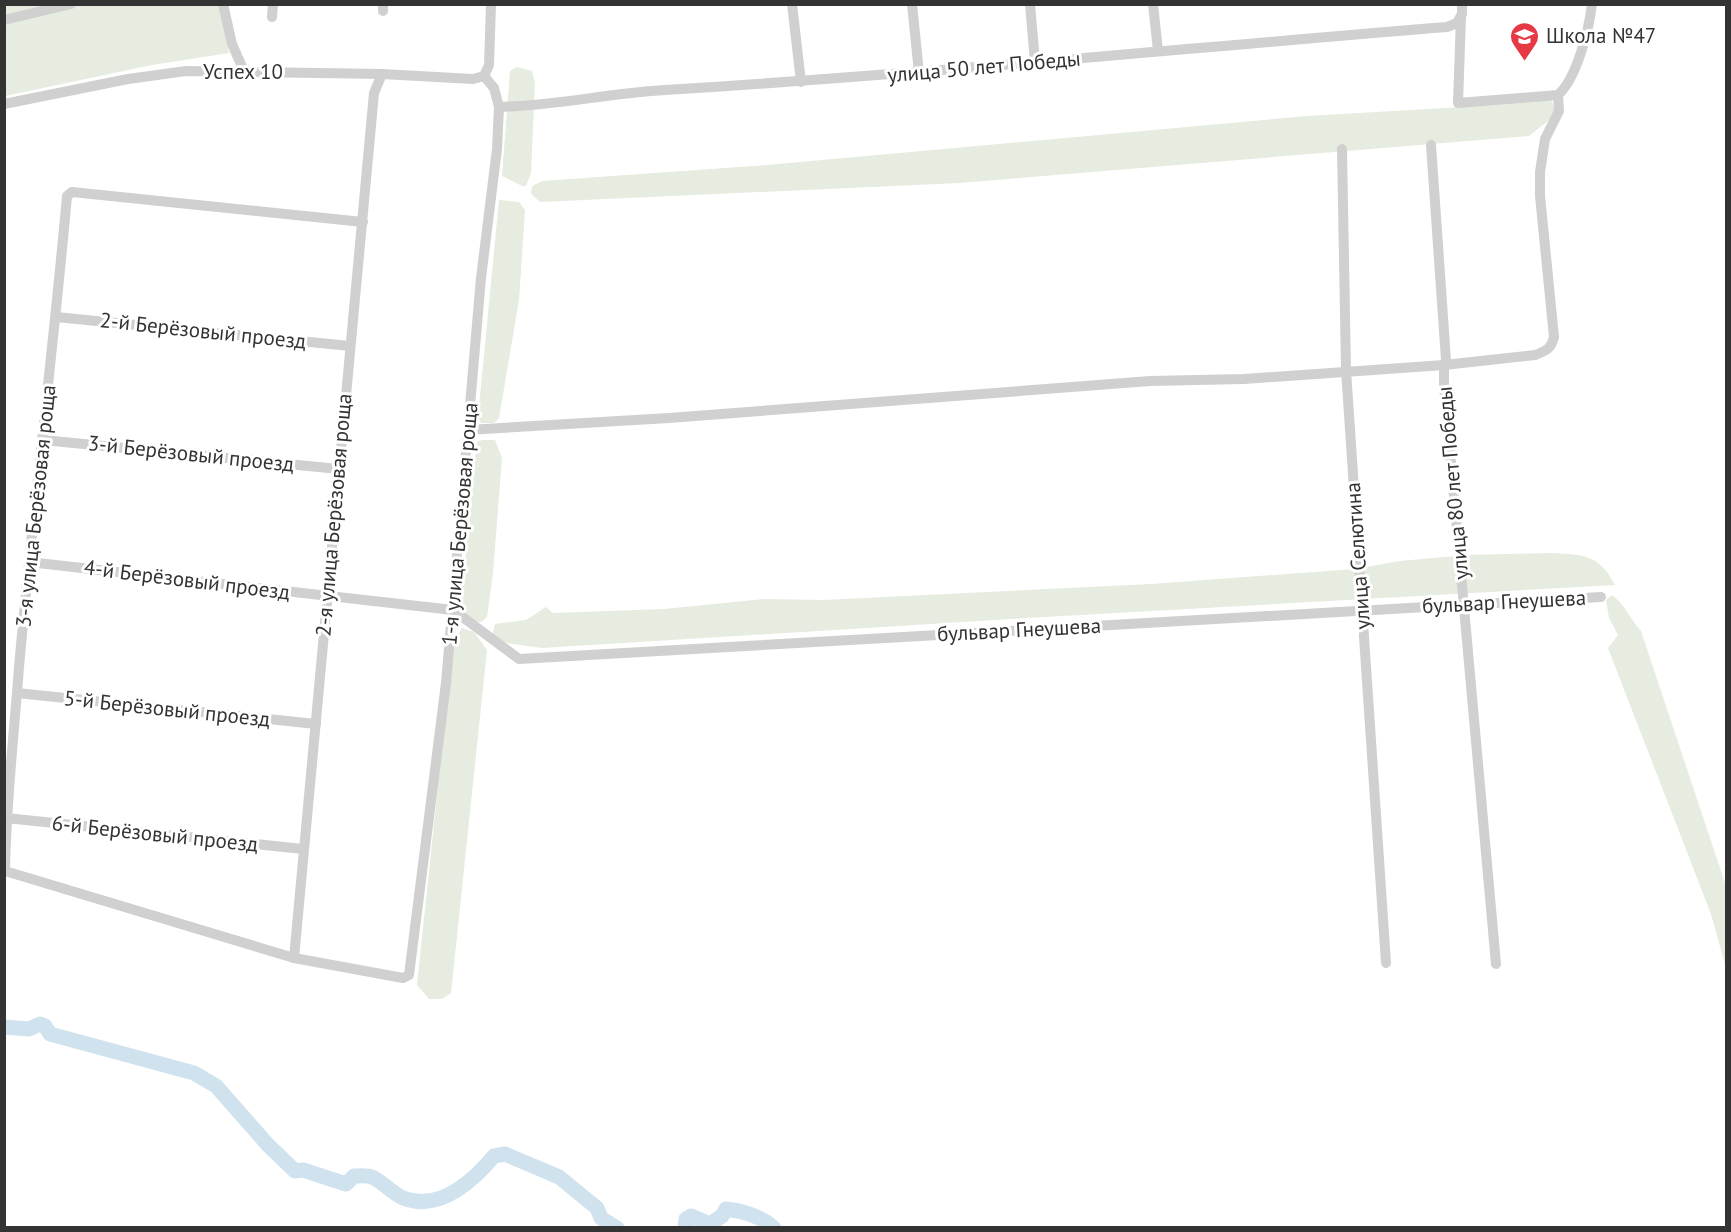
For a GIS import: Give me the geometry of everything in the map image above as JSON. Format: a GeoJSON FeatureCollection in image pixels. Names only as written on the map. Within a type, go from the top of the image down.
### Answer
{"type":"FeatureCollection","features":[{"type":"Feature","properties":{"kind":"street"},"geometry":{"type":"LineString","coordinates":[[4,20],[71,4]]}},
{"type":"Feature","properties":{"kind":"street"},"geometry":{"type":"LineString","coordinates":[[223,4],[232,44],[244,71]]}},
{"type":"Feature","properties":{"kind":"street"},"geometry":{"type":"LineString","coordinates":[[272,17],[273,4]]}},
{"type":"Feature","properties":{"kind":"street"},"geometry":{"type":"LineString","coordinates":[[484,76],[489,65],[491,4]]}},
{"type":"Feature","properties":{"kind":"street"},"geometry":{"type":"LineString","coordinates":[[792,4],[801,82]]}},
{"type":"Feature","properties":{"kind":"street"},"geometry":{"type":"LineString","coordinates":[[912,4],[919,73]]}},
{"type":"Feature","properties":{"kind":"street"},"geometry":{"type":"LineString","coordinates":[[1030,4],[1035,62]]}},
{"type":"Feature","properties":{"kind":"street"},"geometry":{"type":"LineString","coordinates":[[1153,4],[1158,51]]}},
{"type":"Feature","properties":{"kind":"street"},"geometry":{"type":"LineString","coordinates":[[468,430],[669,418],[1150,381],[1244,379],[1346,370],[1444,365],[1535,355],[1548,350],[1554,337],[1540,196],[1540,172],[1545,139],[1559,111],[1558,94],[1564,89],[1579,58],[1587,34],[1592,4]]}},
{"type":"Feature","properties":{"kind":"street","name":"улица 50 лет Победы"},"geometry":{"type":"LineString","coordinates":[[499,107],[539,105],[660,90],[919,73],[1447,27],[1457,23],[1462,9]]}},
{"type":"Feature","properties":{"kind":"street","name":"улица 50 лет Победы"},"geometry":{"type":"LineString","coordinates":[[1462,9],[1458,103],[1558,94]]}},
{"type":"Feature","properties":{"kind":"street","name":"Успех 10"},"geometry":{"type":"LineString","coordinates":[[4,104],[186,71],[382,74],[473,79],[484,76]]}},
{"type":"Feature","properties":{"kind":"street","name":"2-я улица Берёзовая роща"},"geometry":{"type":"LineString","coordinates":[[294,957],[374,93],[382,74]]}},
{"type":"Feature","properties":{"kind":"street","name":"1-я улица Берёзовая роща"},"geometry":{"type":"LineString","coordinates":[[409,975],[453,610],[481,278],[496,158],[499,107],[494,88],[484,76]]}},
{"type":"Feature","properties":{"kind":"street","name":"улица 80 лет Победы"},"geometry":{"type":"LineString","coordinates":[[1431,145],[1446,360],[1444,365],[1496,964]]}},
{"type":"Feature","properties":{"kind":"street","name":"улица Селютина"},"geometry":{"type":"LineString","coordinates":[[1342,149],[1346,370],[1386,963]]}},
{"type":"Feature","properties":{"kind":"street","name":"3-я улица Берёзовая роща"},"geometry":{"type":"LineString","coordinates":[[363,222],[72,192],[67,196],[29,562],[6,818],[5,871],[294,957],[403,978],[409,975]]}},
{"type":"Feature","properties":{"kind":"street","name":"2-й Берёзовый проезд"},"geometry":{"type":"LineString","coordinates":[[56,317],[350,346]]}},
{"type":"Feature","properties":{"kind":"street","name":"3-й Берёзовый проезд"},"geometry":{"type":"LineString","coordinates":[[43,440],[339,469]]}},
{"type":"Feature","properties":{"kind":"street","name":"4-й Берёзовый проезд"},"geometry":{"type":"LineString","coordinates":[[29,562],[453,610]]}},
{"type":"Feature","properties":{"kind":"street","name":"бульвар Гнеушева"},"geometry":{"type":"LineString","coordinates":[[453,610],[519,659],[1601,597]]}},
{"type":"Feature","properties":{"kind":"street","name":"5-й Берёзовый проезд"},"geometry":{"type":"LineString","coordinates":[[17,693],[316,724]]}},
{"type":"Feature","properties":{"kind":"street","name":"6-й Берёзовый проезд"},"geometry":{"type":"LineString","coordinates":[[6,818],[303,849]]}},
{"type":"Feature","properties":{"kind":"shaded area"},"geometry":{"type":"Polygon","coordinates":[[[5,5],[219,5],[229,53],[152,65],[5,96],[5,5]]]}},
{"type":"Feature","properties":{"kind":"shaded area"},"geometry":{"type":"Polygon","coordinates":[[[517,67],[532,71],[535,83],[531,173],[526,186],[502,176],[510,71],[517,67]]]}},
{"type":"Feature","properties":{"kind":"shaded area"},"geometry":{"type":"Polygon","coordinates":[[[1549,95],[1555,109],[1548,121],[1529,136],[959,183],[540,202],[531,194],[532,186],[542,181],[767,165],[1307,116],[1463,107],[1549,95]]]}},
{"type":"Feature","properties":{"kind":"shaded area"},"geometry":{"type":"Polygon","coordinates":[[[499,200],[519,202],[525,210],[519,300],[499,418],[494,423],[481,423],[478,417],[499,200]]]}},
{"type":"Feature","properties":{"kind":"shaded area"},"geometry":{"type":"Polygon","coordinates":[[[495,440],[502,458],[493,573],[487,617],[481,622],[471,622],[460,613],[477,442],[495,440]]]}},
{"type":"Feature","properties":{"kind":"shaded area"},"geometry":{"type":"Polygon","coordinates":[[[1573,554],[1589,558],[1603,567],[1615,585],[542,648],[507,643],[492,637],[495,624],[526,620],[546,607],[553,613],[664,609],[764,599],[824,600],[1151,584],[1355,569],[1400,561],[1467,555],[1573,554]]]}},
{"type":"Feature","properties":{"kind":"shaded area"},"geometry":{"type":"Polygon","coordinates":[[[1612,595],[1641,631],[1726,886],[1726,968],[1711,914],[1608,648],[1618,635],[1609,618],[1606,600],[1612,595]]]}},
{"type":"Feature","properties":{"kind":"shaded area"},"geometry":{"type":"Polygon","coordinates":[[[462,628],[474,632],[487,650],[451,993],[442,999],[429,999],[417,985],[453,644],[462,628]]]}},
{"type":"Feature","properties":{"kind":"waterway"},"geometry":{"type":"LineString","coordinates":[[4,1027],[29,1029],[40,1024],[45,1026],[50,1034],[194,1073],[216,1086],[268,1145],[295,1171],[303,1170],[346,1184],[354,1176],[370,1176],[403,1198],[429,1201],[454,1192],[476,1175],[494,1156],[505,1154],[559,1177],[597,1208],[601,1218],[617,1228]]}},
{"type":"Feature","properties":{"kind":"waterway"},"geometry":{"type":"LineString","coordinates":[[685,1228],[686,1219],[691,1216],[710,1224],[722,1216],[726,1209],[752,1215],[774,1228]]}},
{"type":"Feature","properties":{"kind":"place","name":"Школа №47"},"geometry":{"type":"Point","coordinates":[1525,62]}}]}
